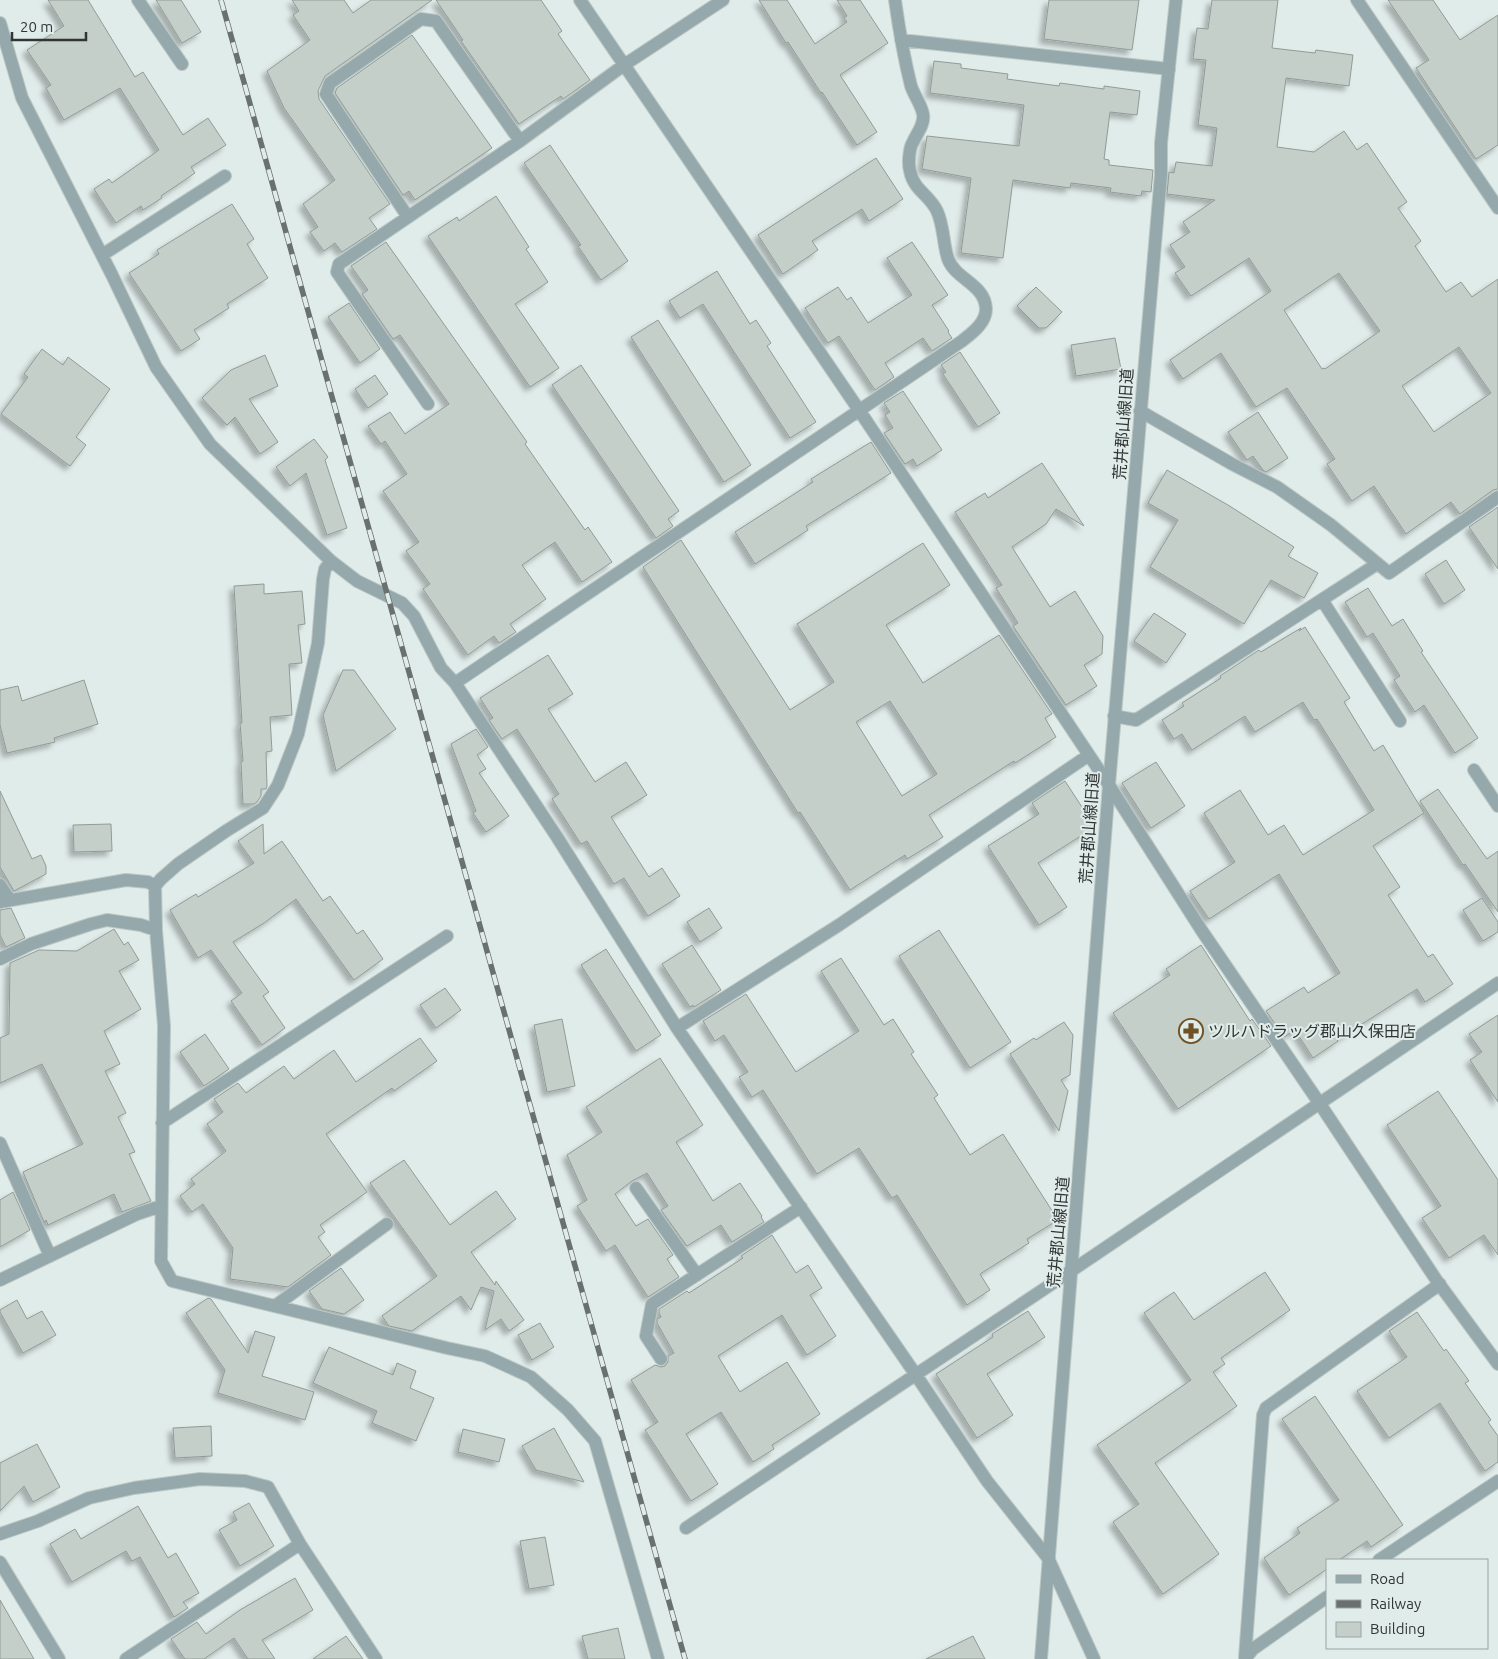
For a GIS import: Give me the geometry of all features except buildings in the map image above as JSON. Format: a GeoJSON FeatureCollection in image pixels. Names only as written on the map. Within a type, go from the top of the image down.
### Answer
{"type":"FeatureCollection","features":[{"type":"Feature","properties":{"kind":"street"},"geometry":{"type":"LineString","coordinates":[[138,0],[182,64]]}},
{"type":"Feature","properties":{"kind":"street"},"geometry":{"type":"LineString","coordinates":[[580,0],[859,410],[1109,784],[1202,931],[1440,1284],[1498,1364]]}},
{"type":"Feature","properties":{"kind":"street"},"geometry":{"type":"LineString","coordinates":[[428,404],[337,272],[339,264],[520,141],[624,65],[723,0]]}},
{"type":"Feature","properties":{"kind":"street"},"geometry":{"type":"LineString","coordinates":[[454,683],[962,341],[980,325],[986,310],[985,302],[977,288],[952,268],[938,212],[933,203],[914,186],[909,170],[912,145],[924,115],[912,89],[901,40],[895,0]]}},
{"type":"Feature","properties":{"kind":"street","name":"荒井郡山線旧道"},"geometry":{"type":"LineString","coordinates":[[1041,1659],[1114,716],[1161,174],[1161,143],[1176,0]]}},
{"type":"Feature","properties":{"kind":"street"},"geometry":{"type":"LineString","coordinates":[[1357,0],[1498,208]]}},
{"type":"Feature","properties":{"kind":"street"},"geometry":{"type":"LineString","coordinates":[[408,217],[326,94],[330,83],[422,19],[436,21],[520,141]]}},
{"type":"Feature","properties":{"kind":"street"},"geometry":{"type":"LineString","coordinates":[[0,23],[22,98],[102,255],[156,367],[210,444],[331,561],[357,581],[402,603],[414,616],[441,668],[454,683],[557,837],[677,1028],[987,1481],[1048,1558],[1094,1659]]}},
{"type":"Feature","properties":{"kind":"street"},"geometry":{"type":"LineString","coordinates":[[901,40],[1169,69]]}},
{"type":"Feature","properties":{"kind":"street"},"geometry":{"type":"LineString","coordinates":[[102,255],[225,176]]}},
{"type":"Feature","properties":{"kind":"street"},"geometry":{"type":"LineString","coordinates":[[1140,411],[1232,464],[1277,487],[1332,525],[1389,574],[1498,497]]}},
{"type":"Feature","properties":{"kind":"street"},"geometry":{"type":"LineString","coordinates":[[331,561],[323,579],[318,643],[298,734],[278,784],[264,808],[178,864],[155,886],[156,930],[164,1026],[161,1260],[172,1281],[485,1356],[531,1377],[568,1410],[595,1441],[658,1659]]}},
{"type":"Feature","properties":{"kind":"street"},"geometry":{"type":"LineString","coordinates":[[1114,716],[1136,720],[1377,564]]}},
{"type":"Feature","properties":{"kind":"street"},"geometry":{"type":"LineString","coordinates":[[1322,600],[1400,721]]}},
{"type":"Feature","properties":{"kind":"street"},"geometry":{"type":"LineString","coordinates":[[677,1028],[839,925],[1089,755]]}},
{"type":"Feature","properties":{"kind":"street"},"geometry":{"type":"LineString","coordinates":[[1474,770],[1498,806]]}},
{"type":"Feature","properties":{"kind":"street"},"geometry":{"type":"LineString","coordinates":[[0,885],[5,901],[126,880],[148,882],[155,886]]}},
{"type":"Feature","properties":{"kind":"street"},"geometry":{"type":"LineString","coordinates":[[0,959],[31,944],[108,920],[140,924],[156,930]]}},
{"type":"Feature","properties":{"kind":"street"},"geometry":{"type":"LineString","coordinates":[[162,1123],[448,936]]}},
{"type":"Feature","properties":{"kind":"street"},"geometry":{"type":"LineString","coordinates":[[686,1528],[1498,983]]}},
{"type":"Feature","properties":{"kind":"street"},"geometry":{"type":"LineString","coordinates":[[0,1143],[50,1256]]}},
{"type":"Feature","properties":{"kind":"street"},"geometry":{"type":"LineString","coordinates":[[636,1188],[696,1275]]}},
{"type":"Feature","properties":{"kind":"street"},"geometry":{"type":"LineString","coordinates":[[0,1280],[137,1214],[161,1206]]}},
{"type":"Feature","properties":{"kind":"street"},"geometry":{"type":"LineString","coordinates":[[661,1359],[646,1336],[652,1304],[801,1207]]}},
{"type":"Feature","properties":{"kind":"street"},"geometry":{"type":"LineString","coordinates":[[275,1306],[387,1224]]}},
{"type":"Feature","properties":{"kind":"street"},"geometry":{"type":"LineString","coordinates":[[1245,1658],[1263,1415],[1266,1408],[1440,1284]]}},
{"type":"Feature","properties":{"kind":"street"},"geometry":{"type":"LineString","coordinates":[[0,1534],[38,1521],[89,1498],[134,1488],[200,1480],[245,1482],[268,1487],[300,1544],[376,1659]]}},
{"type":"Feature","properties":{"kind":"street"},"geometry":{"type":"LineString","coordinates":[[1381,1559],[1498,1481]]}},
{"type":"Feature","properties":{"kind":"street"},"geometry":{"type":"LineString","coordinates":[[126,1659],[300,1544]]}},
{"type":"Feature","properties":{"kind":"street"},"geometry":{"type":"LineString","coordinates":[[0,1562],[59,1659]]}},
{"type":"Feature","properties":{"kind":"street"},"geometry":{"type":"LineString","coordinates":[[1245,1658],[1253,1649],[1326,1598]]}},
{"type":"Feature","properties":{"kind":"railway"},"geometry":{"type":"LineString","coordinates":[[221,0],[685,1659]]}},
{"type":"Feature","properties":{"kind":"place","name":"ツルハドラッグ郡山久保田店"},"geometry":{"type":"Point","coordinates":[1191,1031]}}]}
